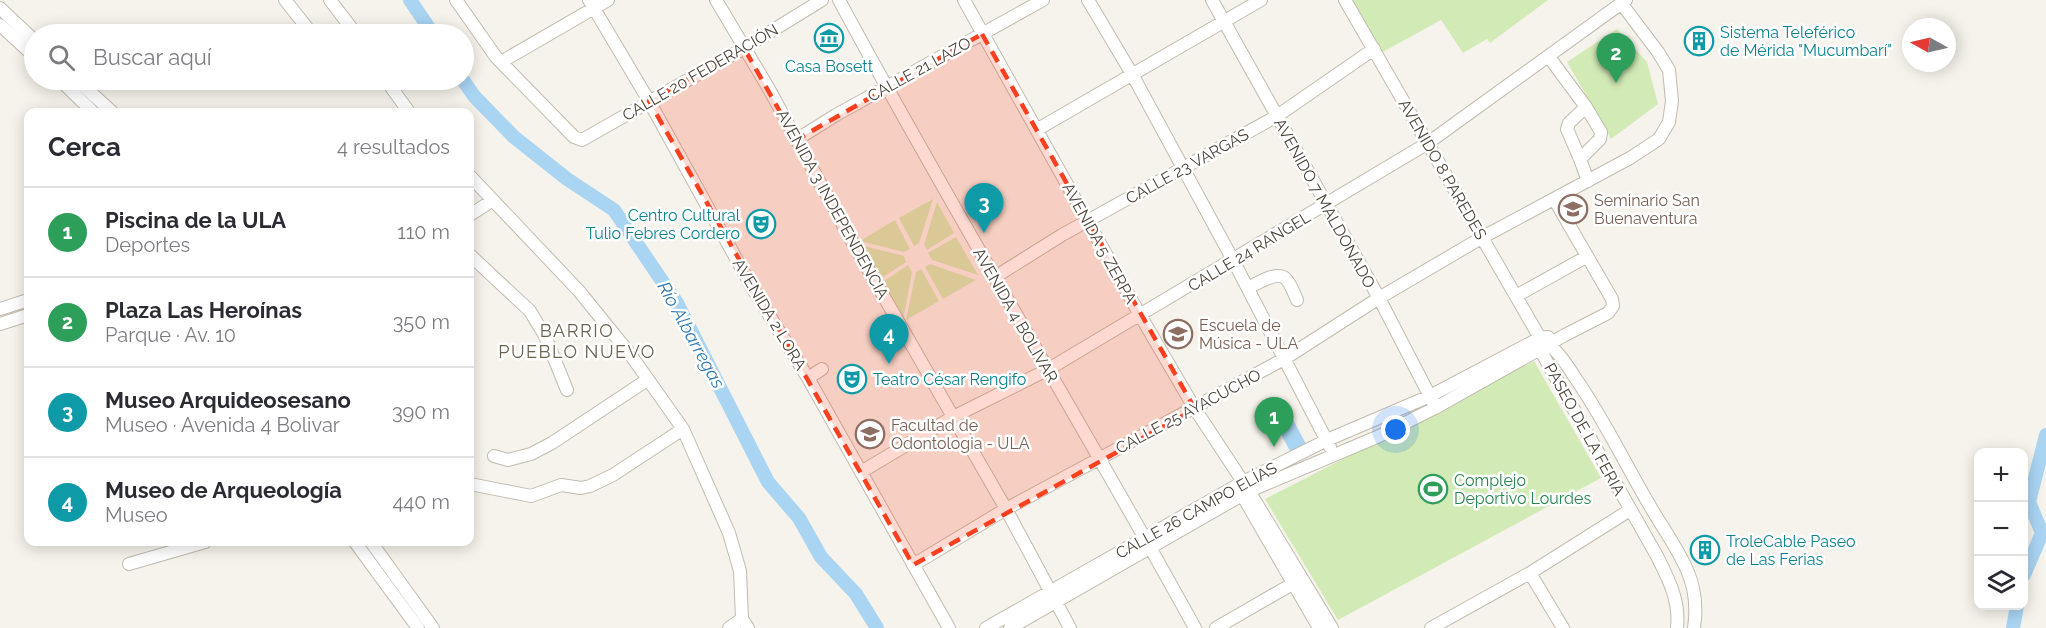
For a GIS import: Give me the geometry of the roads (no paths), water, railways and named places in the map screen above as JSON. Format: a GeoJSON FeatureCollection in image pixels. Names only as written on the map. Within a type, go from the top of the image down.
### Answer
{"type":"FeatureCollection","features":[{"type":"Feature","properties":{"kind":"street"},"geometry":{"type":"LineString","coordinates":[[285,0],[304,24]]}},
{"type":"Feature","properties":{"kind":"street"},"geometry":{"type":"LineString","coordinates":[[330,0],[348,24]]}},
{"type":"Feature","properties":{"kind":"street"},"geometry":{"type":"LineString","coordinates":[[456,0],[473,24]]}},
{"type":"Feature","properties":{"kind":"street"},"geometry":{"type":"LineString","coordinates":[[474,25],[501,62],[592,4],[608,0]]}},
{"type":"Feature","properties":{"kind":"street","name":"AVENIDA 3 INDEPENDENCIA"},"geometry":{"type":"LineString","coordinates":[[716,0],[1006,509],[1070,628]]}},
{"type":"Feature","properties":{"kind":"street","name":"CALLE 20 FEDERACIÓN"},"geometry":{"type":"LineString","coordinates":[[501,62],[578,140],[586,139],[822,0]]}},
{"type":"Feature","properties":{"kind":"street","name":"AVENIDA 4 BOLIVAR"},"geometry":{"type":"LineString","coordinates":[[839,0],[1195,628]]}},
{"type":"Feature","properties":{"kind":"street","name":"AVENIDA 5 ZERPA"},"geometry":{"type":"LineString","coordinates":[[964,0],[1038,129],[1087,223],[1243,488]]}},
{"type":"Feature","properties":{"kind":"street","name":"CALLE 21 LAZO"},"geometry":{"type":"LineString","coordinates":[[796,140],[836,115],[1043,0]]}},
{"type":"Feature","properties":{"kind":"street"},"geometry":{"type":"LineString","coordinates":[[1088,0],[1132,74],[1233,260],[1333,454]]}},
{"type":"Feature","properties":{"kind":"street","name":"AVENIDO 7 MALDONADO"},"geometry":{"type":"LineString","coordinates":[[1212,0],[1379,298],[1433,402]]}},
{"type":"Feature","properties":{"kind":"street"},"geometry":{"type":"LineString","coordinates":[[1038,129],[1261,0]]}},
{"type":"Feature","properties":{"kind":"street","name":"AVENIDO 8 PAREDES"},"geometry":{"type":"LineString","coordinates":[[1345,0],[1543,343]]}},
{"type":"Feature","properties":{"kind":"street","name":"CALLE 24 RANGEL"},"geometry":{"type":"LineString","coordinates":[[861,472],[952,417],[1047,369],[1428,143],[1623,2]]}},
{"type":"Feature","properties":{"kind":"street","name":"CALLE 25 AYACUCHO"},"geometry":{"type":"LineString","coordinates":[[913,565],[1006,509],[1284,359],[1379,298],[1483,237],[1630,158],[1659,139],[1669,122],[1672,92],[1668,69],[1623,2]]}},
{"type":"Feature","properties":{"kind":"street","name":"AVENIDA 2 LORA"},"geometry":{"type":"LineString","coordinates":[[592,4],[949,628]]}},
{"type":"Feature","properties":{"kind":"street"},"geometry":{"type":"LineString","coordinates":[[0,8],[24,31]]}},
{"type":"Feature","properties":{"kind":"street"},"geometry":{"type":"LineString","coordinates":[[0,25],[24,47]]}},
{"type":"Feature","properties":{"kind":"street","name":"CALLE 23 VARGAS"},"geometry":{"type":"LineString","coordinates":[[995,277],[1062,235],[1277,116],[1374,49]]}},
{"type":"Feature","properties":{"kind":"street"},"geometry":{"type":"LineString","coordinates":[[1549,57],[1586,107],[1602,134],[1600,139],[1580,159]]}},
{"type":"Feature","properties":{"kind":"street"},"geometry":{"type":"LineString","coordinates":[[70,90],[89,108]]}},
{"type":"Feature","properties":{"kind":"street"},"geometry":{"type":"LineString","coordinates":[[87,90],[108,108]]}},
{"type":"Feature","properties":{"kind":"street"},"geometry":{"type":"LineString","coordinates":[[393,90],[406,108]]}},
{"type":"Feature","properties":{"kind":"street"},"geometry":{"type":"LineString","coordinates":[[1586,107],[1569,123],[1567,129],[1588,181]]}},
{"type":"Feature","properties":{"kind":"street"},"geometry":{"type":"LineString","coordinates":[[474,180],[579,291],[630,354],[683,429],[729,533],[740,571],[745,624],[729,628]]}},
{"type":"Feature","properties":{"kind":"street"},"geometry":{"type":"LineString","coordinates":[[1543,343],[1608,313],[1612,306],[1612,298],[1554,199]]}},
{"type":"Feature","properties":{"kind":"street"},"geometry":{"type":"LineString","coordinates":[[474,212],[493,200]]}},
{"type":"Feature","properties":{"kind":"street"},"geometry":{"type":"LineString","coordinates":[[1516,296],[1586,257]]}},
{"type":"Feature","properties":{"kind":"street"},"geometry":{"type":"LineString","coordinates":[[474,259],[530,311],[544,336],[567,390]]}},
{"type":"Feature","properties":{"kind":"street"},"geometry":{"type":"LineString","coordinates":[[1248,288],[1275,276],[1283,276],[1297,300]]}},
{"type":"Feature","properties":{"kind":"street"},"geometry":{"type":"LineString","coordinates":[[0,309],[24,301]]}},
{"type":"Feature","properties":{"kind":"street"},"geometry":{"type":"LineString","coordinates":[[0,324],[24,316]]}},
{"type":"Feature","properties":{"kind":"street","name":"CALLE 26 CAMPO ELÍAS"},"geometry":{"type":"LineString","coordinates":[[1243,488],[1377,436],[1433,402],[1543,343]]}},
{"type":"Feature","properties":{"kind":"street","name":"PASEO DE LA FERIA"},"geometry":{"type":"LineString","coordinates":[[1543,343],[1672,586],[1677,605],[1677,628]]}},
{"type":"Feature","properties":{"kind":"street","name":"PASEO DE LA FERIA"},"geometry":{"type":"LineString","coordinates":[[1543,343],[1559,354],[1593,402],[1650,506],[1675,546],[1694,592],[1696,612],[1694,628]]}},
{"type":"Feature","properties":{"kind":"street"},"geometry":{"type":"LineString","coordinates":[[808,378],[822,369]]}},
{"type":"Feature","properties":{"kind":"street"},"geometry":{"type":"LineString","coordinates":[[494,456],[508,460],[531,454],[552,443],[647,380]]}},
{"type":"Feature","properties":{"kind":"street","name":"CALLE 26 CAMPO ELÍAS"},"geometry":{"type":"LineString","coordinates":[[986,628],[1053,596],[1326,440],[1433,402]]}},
{"type":"Feature","properties":{"kind":"street"},"geometry":{"type":"LineString","coordinates":[[474,485],[531,496],[561,485],[581,488],[613,475],[683,429]]}},
{"type":"Feature","properties":{"kind":"street"},"geometry":{"type":"LineString","coordinates":[[1243,488],[1319,628]]}},
{"type":"Feature","properties":{"kind":"street"},"geometry":{"type":"LineString","coordinates":[[1243,488],[1332,628]]}},
{"type":"Feature","properties":{"kind":"street"},"geometry":{"type":"LineString","coordinates":[[1431,628],[1530,573],[1630,510]]}},
{"type":"Feature","properties":{"kind":"street"},"geometry":{"type":"LineString","coordinates":[[129,564],[188,546]]}},
{"type":"Feature","properties":{"kind":"street"},"geometry":{"type":"LineString","coordinates":[[358,546],[418,628]]}},
{"type":"Feature","properties":{"kind":"street"},"geometry":{"type":"LineString","coordinates":[[374,546],[433,628]]}},
{"type":"Feature","properties":{"kind":"street"},"geometry":{"type":"LineString","coordinates":[[1530,573],[1563,628]]}},
{"type":"Feature","properties":{"kind":"street"},"geometry":{"type":"LineString","coordinates":[[1216,628],[1294,583]]}},
{"type":"Feature","properties":{"kind":"street","name":"CALLE 26 CAMPO ELÍAS"},"geometry":{"type":"LineString","coordinates":[[1010,628],[1053,596]]}},
{"type":"Feature","properties":{"kind":"water"},"geometry":{"type":"Polygon","coordinates":[[[1289,412],[1306,444],[1291,453],[1274,421],[1289,412]]]}},
{"type":"Feature","properties":{"kind":"waterway","name":"Río Albarregas"},"geometry":{"type":"LineString","coordinates":[[410,0],[426,24]]}},
{"type":"Feature","properties":{"kind":"waterway","name":"Río Albarregas"},"geometry":{"type":"LineString","coordinates":[[470,90],[514,137],[567,179],[614,210],[677,303],[768,482],[799,518],[821,557],[856,594],[877,628]]}},
{"type":"Feature","properties":{"kind":"waterway"},"geometry":{"type":"LineString","coordinates":[[2028,566],[2042,533],[2029,502],[2046,435]]}},
{"type":"Feature","properties":{"kind":"waterway"},"geometry":{"type":"LineString","coordinates":[[2013,628],[2016,610]]}},
{"type":"Feature","properties":{"kind":"place","name":"Casa Bosett"},"geometry":{"type":"Point","coordinates":[829,38]}},
{"type":"Feature","properties":{"kind":"place","name":"Sistema Teleférico de Mérida \"Mucumbarí\""},"geometry":{"type":"Point","coordinates":[1699,41]}},
{"type":"Feature","properties":{"kind":"place","name":"Plaza Las Heroínas"},"geometry":{"type":"Point","coordinates":[1616,83]}},
{"type":"Feature","properties":{"kind":"place","name":"Seminario San Buenaventura"},"geometry":{"type":"Point","coordinates":[1573,209]}},
{"type":"Feature","properties":{"kind":"place","name":"Centro Cultural Tulio Febres Cordero"},"geometry":{"type":"Point","coordinates":[761,224]}},
{"type":"Feature","properties":{"kind":"place","name":"Museo Arquideosesano"},"geometry":{"type":"Point","coordinates":[984,233]}},
{"type":"Feature","properties":{"kind":"place","name":"Escuela de Música - ULA"},"geometry":{"type":"Point","coordinates":[1178,334]}},
{"type":"Feature","properties":{"kind":"place","name":"Museo de Arqueología"},"geometry":{"type":"Point","coordinates":[889,364]}},
{"type":"Feature","properties":{"kind":"place","name":"Teatro César Rengifo"},"geometry":{"type":"Point","coordinates":[852,379]}},
{"type":"Feature","properties":{"kind":"place","name":"Facultad de Odontologia - ULA"},"geometry":{"type":"Point","coordinates":[870,434]}},
{"type":"Feature","properties":{"kind":"place","name":"Piscina de la ULA"},"geometry":{"type":"Point","coordinates":[1274,447]}},
{"type":"Feature","properties":{"kind":"place","name":"Complejo Deportivo Lourdes"},"geometry":{"type":"Point","coordinates":[1433,489]}},
{"type":"Feature","properties":{"kind":"place","name":"TroleCable Paseo de Las Ferias"},"geometry":{"type":"Point","coordinates":[1705,550]}},
{"type":"Feature","properties":{"kind":"district","name":"BARRIO PUEBLO NUEVO"},"geometry":{"type":"Point","coordinates":[577,341]}}]}
